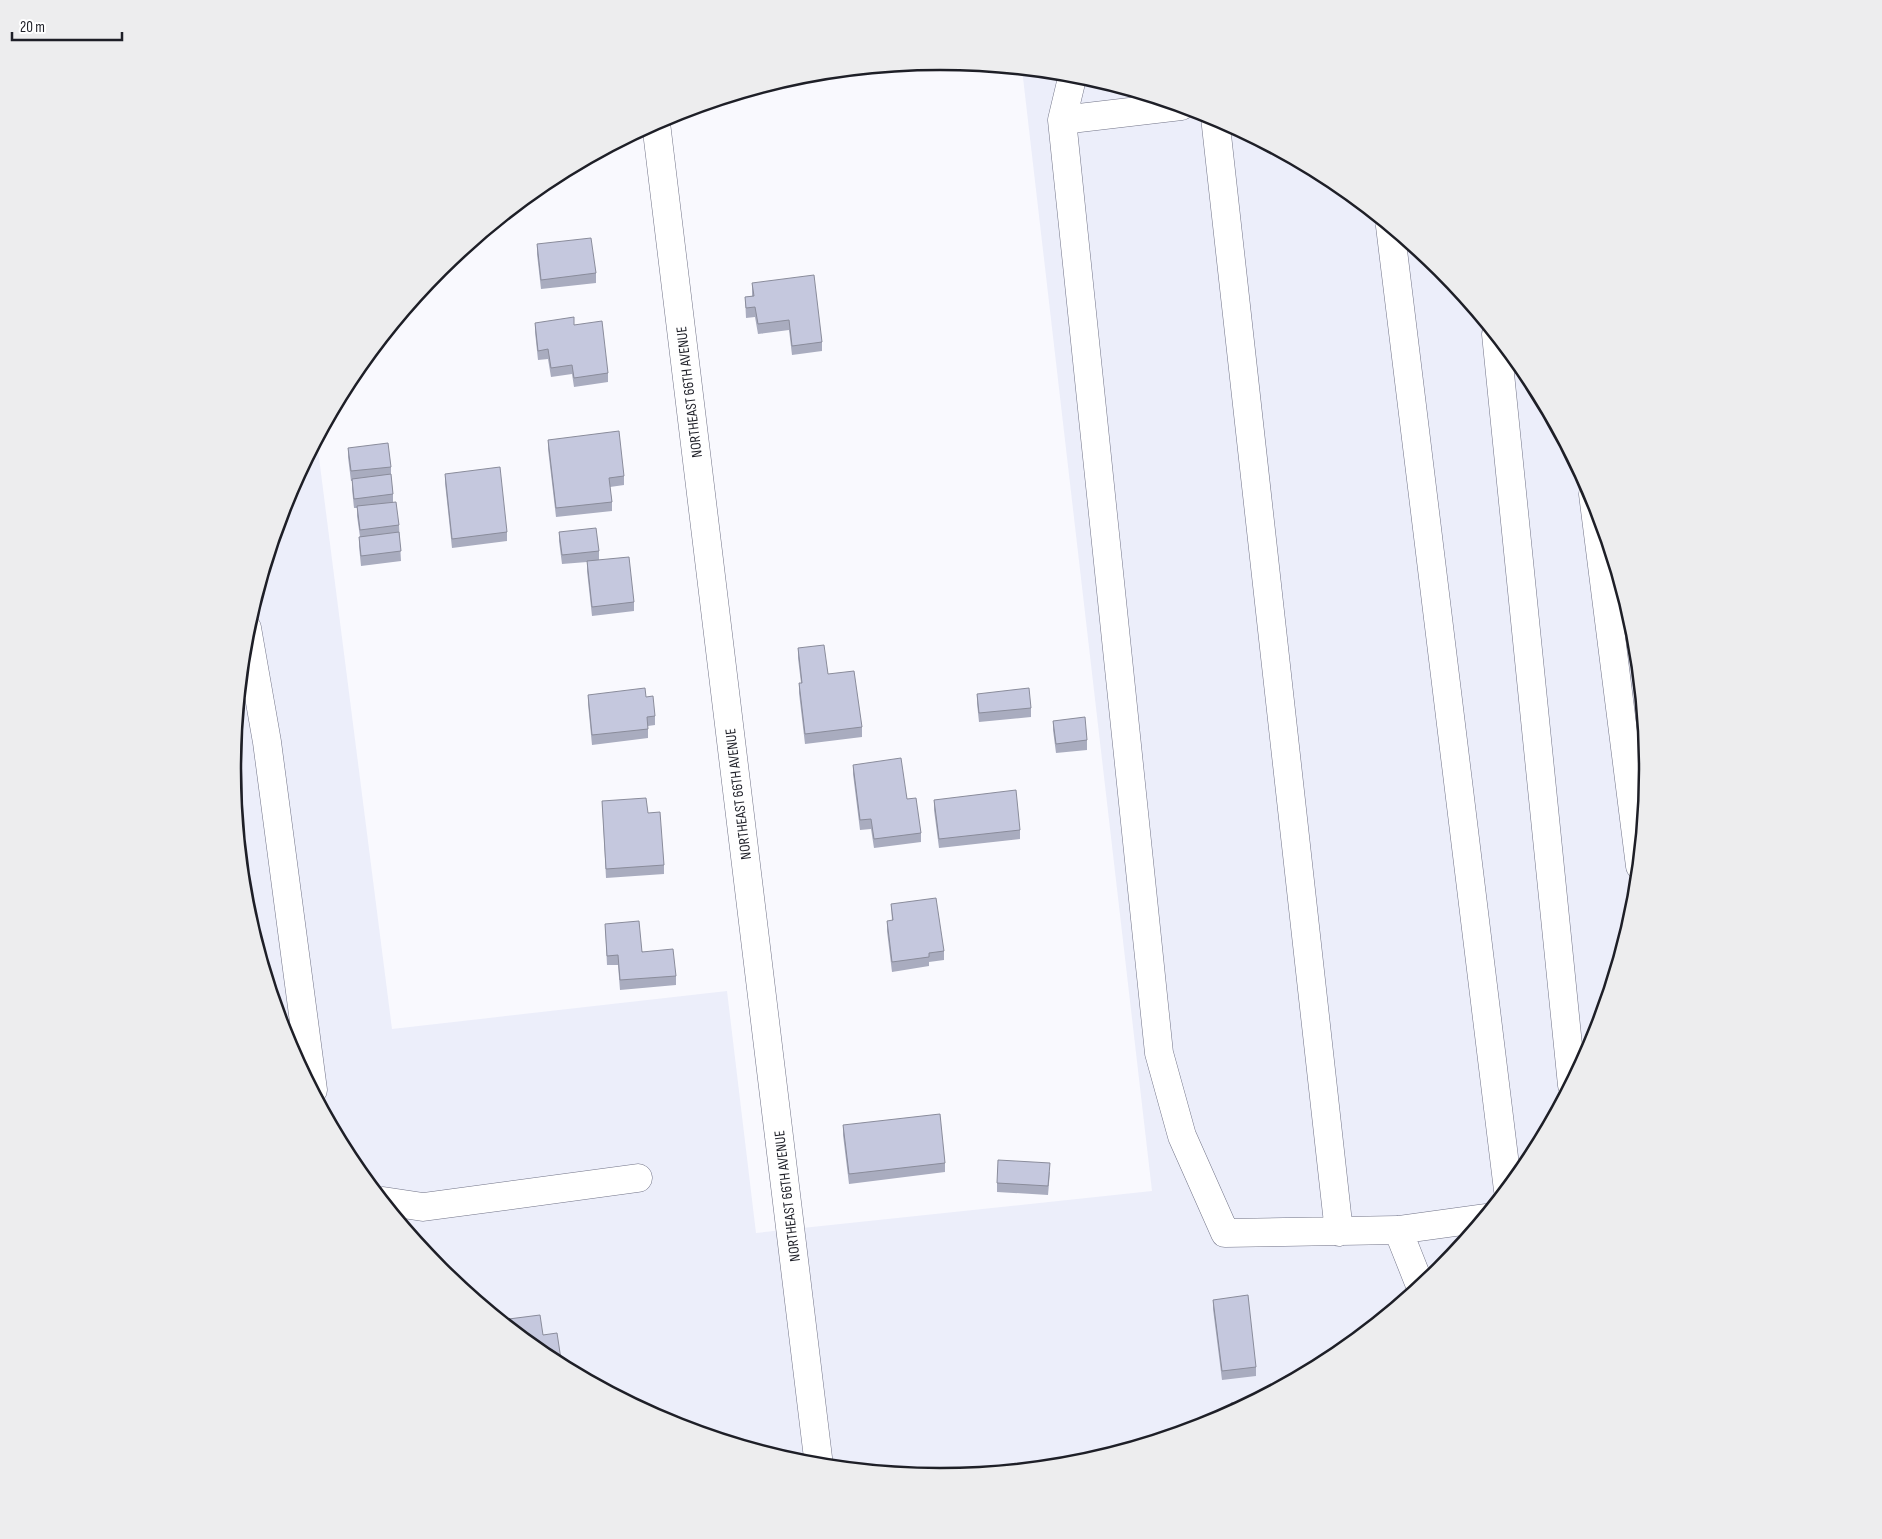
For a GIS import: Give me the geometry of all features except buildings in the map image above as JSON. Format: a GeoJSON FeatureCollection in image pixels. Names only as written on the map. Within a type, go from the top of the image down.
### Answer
{"type":"FeatureCollection","features":[{"type":"Feature","properties":{"kind":"street"},"geometry":{"type":"LineString","coordinates":[[1071,82],[1062,120],[1159,1053],[1182,1136],[1225,1233],[1398,1230],[1477,1219]]}},
{"type":"Feature","properties":{"kind":"street"},"geometry":{"type":"LineString","coordinates":[[1062,120],[1168,108]]}},
{"type":"Feature","properties":{"kind":"street"},"geometry":{"type":"LineString","coordinates":[[1216,126],[1339,1232]]}},
{"type":"Feature","properties":{"kind":"street","name":"NORTHEAST 66TH AVENUE"},"geometry":{"type":"LineString","coordinates":[[657,130],[818,1458]]}},
{"type":"Feature","properties":{"kind":"street"},"geometry":{"type":"LineString","coordinates":[[1391,235],[1507,1180]]}},
{"type":"Feature","properties":{"kind":"street"},"geometry":{"type":"LineString","coordinates":[[1497,346],[1571,1073]]}},
{"type":"Feature","properties":{"kind":"street"},"geometry":{"type":"LineString","coordinates":[[1598,531],[1637,841]]}},
{"type":"Feature","properties":{"kind":"street"},"geometry":{"type":"LineString","coordinates":[[251,653],[267,742],[311,1071]]}},
{"type":"Feature","properties":{"kind":"street"},"geometry":{"type":"LineString","coordinates":[[392,1202],[423,1206],[638,1178]]}},
{"type":"Feature","properties":{"kind":"street"},"geometry":{"type":"LineString","coordinates":[[1398,1230],[1417,1281]]}},
{"type":"Feature","properties":{"kind":"shaded area"},"geometry":{"type":"Polygon","coordinates":[[[1023,75],[1077,83],[1122,94],[1166,107],[1209,123],[1291,164],[1330,188],[1367,215],[1436,275],[1467,308],[1523,381],[1547,420],[1568,460],[1587,502],[1603,545],[1617,588],[1627,633],[1635,678],[1639,724],[1639,815],[1635,861],[1617,951],[1587,1037],[1547,1119],[1523,1158],[1496,1195],[1467,1231],[1436,1264],[1367,1324],[1330,1351],[1250,1397],[1209,1416],[1166,1432],[1077,1456],[987,1468],[895,1468],[805,1456],[716,1432],[673,1416],[632,1397],[552,1351],[480,1295],[446,1264],[415,1231],[359,1158],[335,1119],[314,1079],[295,1037],[265,951],[247,861],[241,770],[247,678],[265,588],[295,502],[318,452],[392,1029],[727,991],[756,1233],[1152,1191],[1023,75]]]}}]}
